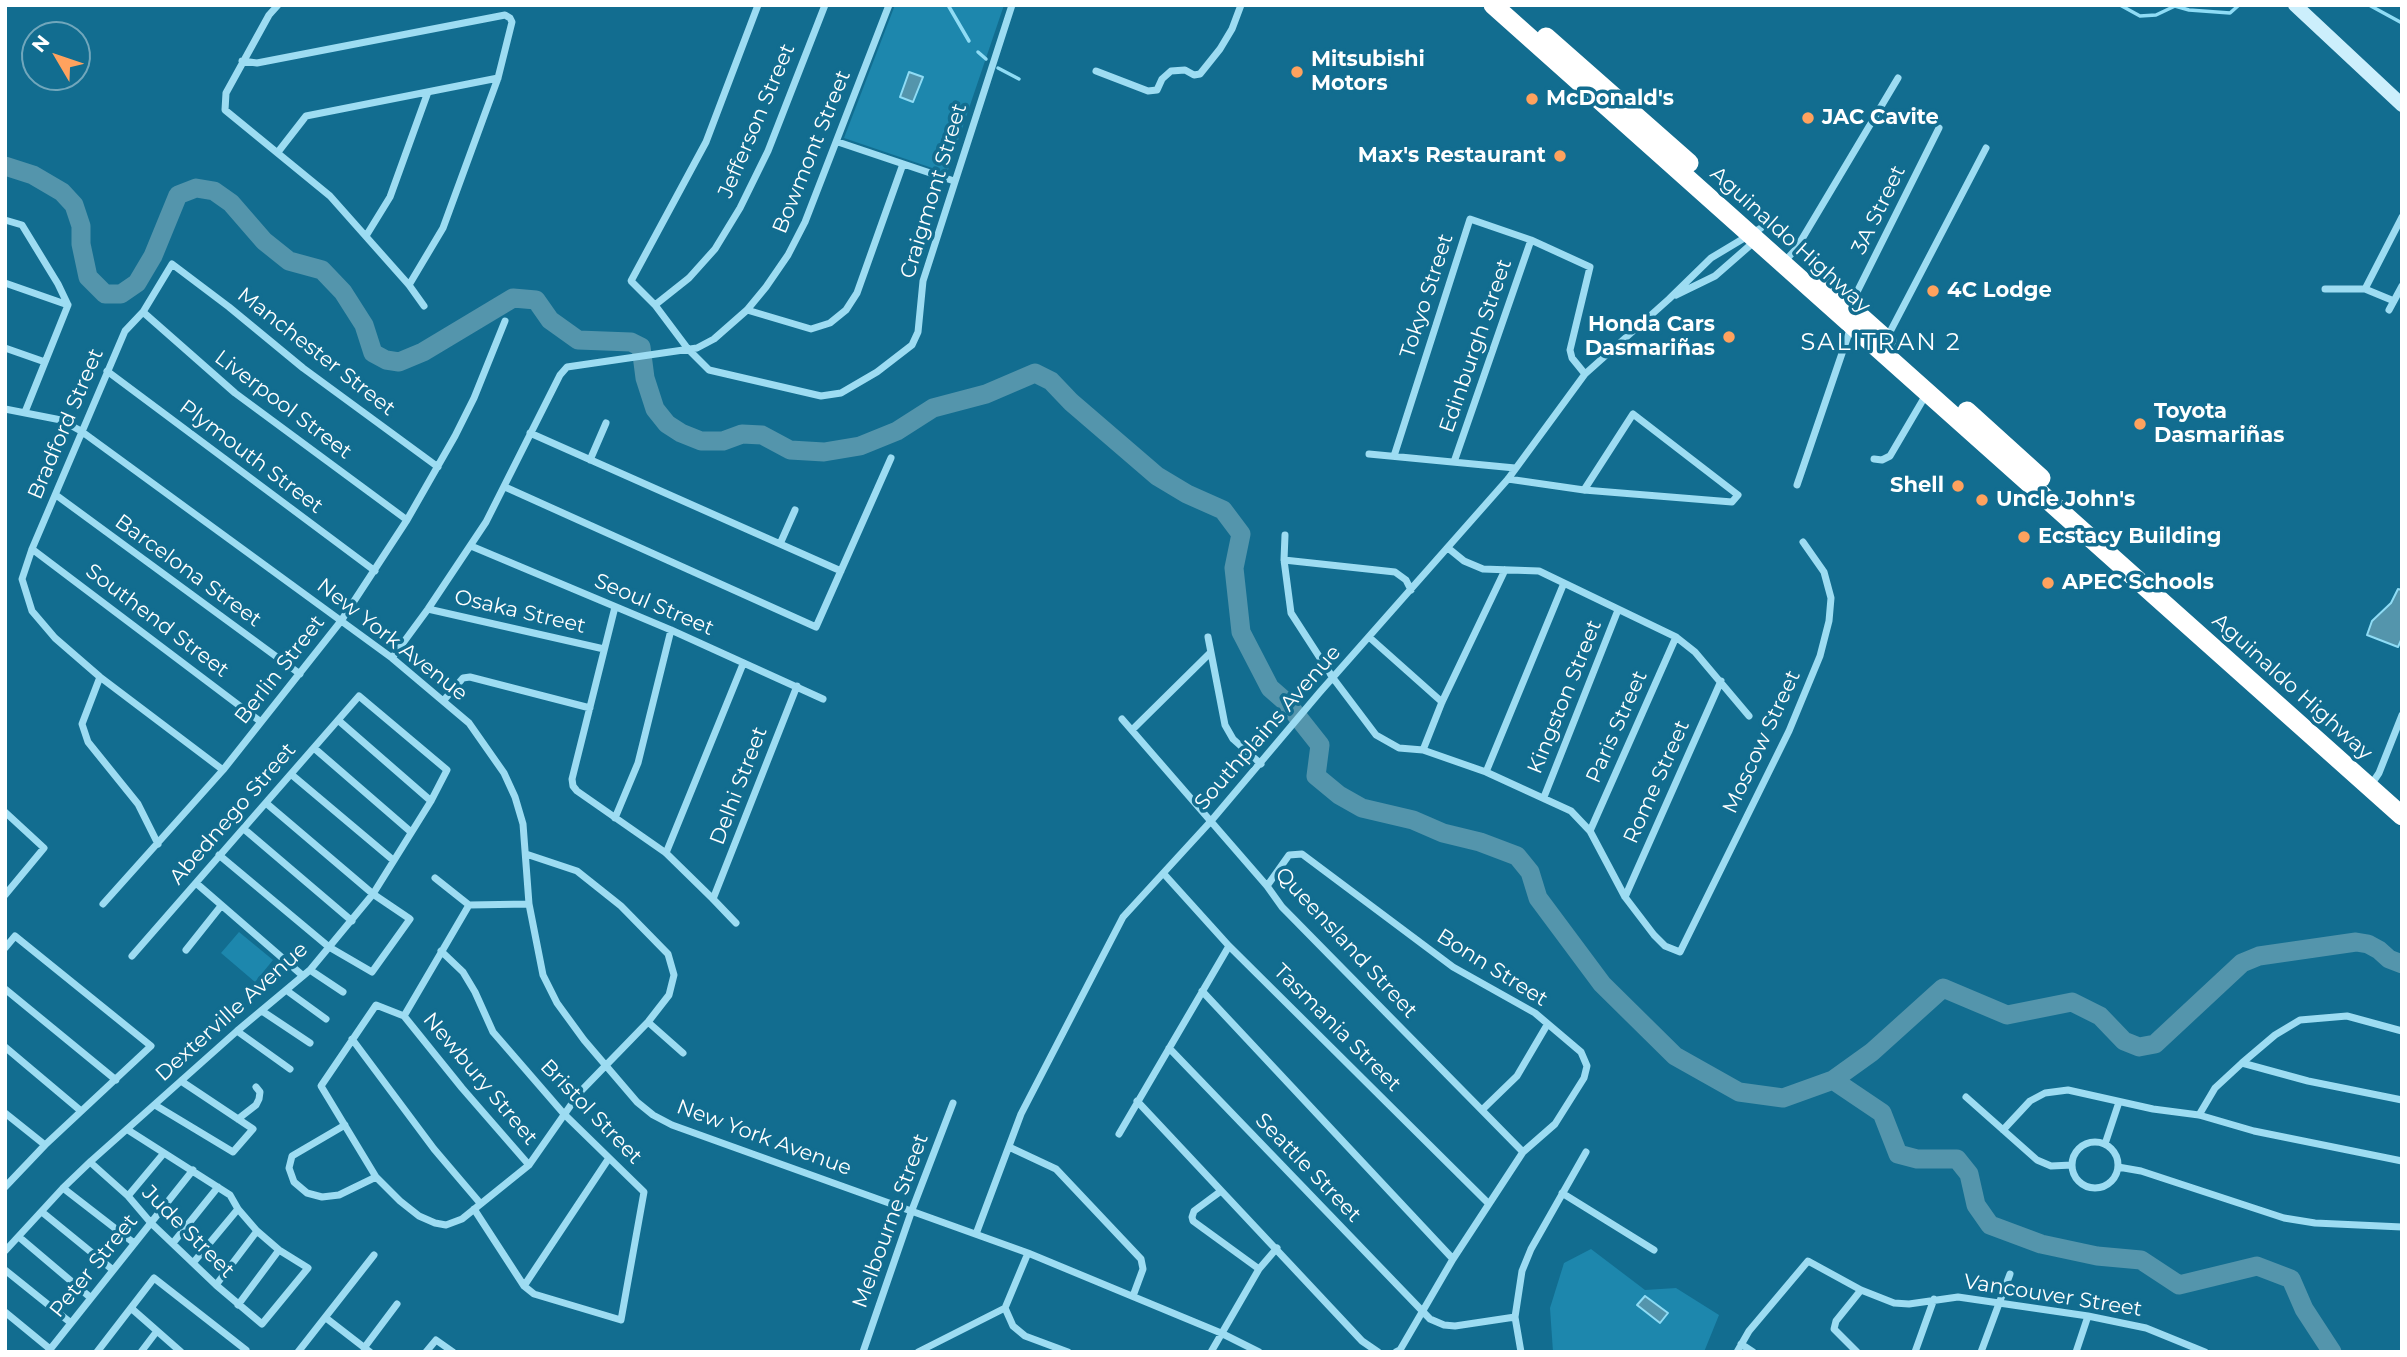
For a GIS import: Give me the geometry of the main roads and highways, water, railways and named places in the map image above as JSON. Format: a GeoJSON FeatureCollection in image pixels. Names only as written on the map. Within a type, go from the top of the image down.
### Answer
{"type":"FeatureCollection","features":[{"type":"Feature","properties":{"kind":"highway","name":"Aguinaldo Highway"},"geometry":{"type":"LineString","coordinates":[[1493,5],[1755,234],[1849,306],[1884,337],[2373,782],[2402,816]]}},
{"type":"Feature","properties":{"kind":"highway","name":"Aguinaldo Highway"},"geometry":{"type":"LineString","coordinates":[[1512,5],[1755,234]]}},
{"type":"Feature","properties":{"kind":"highway","name":"Aguinaldo Highway"},"geometry":{"type":"LineString","coordinates":[[1786,259],[1852,327],[1927,393],[2373,782],[2402,800]]}},
{"type":"Feature","properties":{"kind":"waterway"},"geometry":{"type":"LineString","coordinates":[[948,5],[969,41]]}},
{"type":"Feature","properties":{"kind":"waterway"},"geometry":{"type":"LineString","coordinates":[[2120,5],[2140,16],[2156,15],[2175,6],[2189,10],[2230,13],[2239,5]]}},
{"type":"Feature","properties":{"kind":"waterway"},"geometry":{"type":"LineString","coordinates":[[2369,5],[2402,23]]}},
{"type":"Feature","properties":{"kind":"waterway"},"geometry":{"type":"LineString","coordinates":[[978,52],[986,59]]}},
{"type":"Feature","properties":{"kind":"waterway"},"geometry":{"type":"LineString","coordinates":[[998,68],[1019,79]]}},
{"type":"Feature","properties":{"kind":"waterway"},"geometry":{"type":"LineString","coordinates":[[5,166],[33,175],[62,192],[74,205],[81,226],[81,244],[88,277],[105,294],[121,294],[137,283],[153,256],[178,195],[196,188],[214,191],[231,203],[264,241],[289,261],[322,270],[343,292],[364,325],[373,353],[386,360],[399,362],[423,352],[513,298],[536,300],[550,320],[578,340],[631,342],[641,347],[645,378],[655,409],[667,424],[701,441],[723,441],[742,434],[762,435],[790,450],[824,452],[860,446],[897,431],[933,408],[986,394],[1035,373],[1051,381],[1071,402],[1157,476],[1187,494],[1223,510],[1241,534],[1234,568],[1241,632],[1270,688],[1286,702],[1320,745],[1316,776],[1339,795],[1362,808],[1413,820],[1443,833],[1480,842],[1517,856],[1530,872],[1538,898],[1602,984],[1675,1056],[1739,1092],[1783,1098],[1833,1080],[1872,1052],[1943,988],[2007,1015],[2072,1002],[2100,1016],[2124,1041],[2139,1047],[2155,1044],[2242,963],[2259,956],[2356,942],[2368,944],[2389,959],[2402,964]]}},
{"type":"Feature","properties":{"kind":"waterway"},"geometry":{"type":"LineString","coordinates":[[1833,1080],[1882,1113],[1898,1154],[1917,1159],[1957,1159],[1969,1174],[1976,1205],[1990,1225],[2041,1244],[2097,1256],[2141,1260],[2179,1285],[2257,1266],[2291,1279],[2304,1309],[2332,1352]]}},
{"type":"Feature","properties":{"kind":"place","name":"Mitsubishi Motors"},"geometry":{"type":"Point","coordinates":[1297,72]}},
{"type":"Feature","properties":{"kind":"place","name":"McDonald's"},"geometry":{"type":"Point","coordinates":[1532,99]}},
{"type":"Feature","properties":{"kind":"place","name":"JAC Cavite"},"geometry":{"type":"Point","coordinates":[1808,118]}},
{"type":"Feature","properties":{"kind":"place","name":"Max's Restaurant"},"geometry":{"type":"Point","coordinates":[1560,156]}},
{"type":"Feature","properties":{"kind":"place","name":"4C Lodge"},"geometry":{"type":"Point","coordinates":[1933,291]}},
{"type":"Feature","properties":{"kind":"place","name":"Honda Cars Dasmariñas"},"geometry":{"type":"Point","coordinates":[1729,337]}},
{"type":"Feature","properties":{"kind":"place","name":"Toyota Dasmariñas"},"geometry":{"type":"Point","coordinates":[2140,424]}},
{"type":"Feature","properties":{"kind":"place","name":"Shell"},"geometry":{"type":"Point","coordinates":[1958,486]}},
{"type":"Feature","properties":{"kind":"place","name":"Uncle John's"},"geometry":{"type":"Point","coordinates":[1982,500]}},
{"type":"Feature","properties":{"kind":"place","name":"Ecstacy Building"},"geometry":{"type":"Point","coordinates":[2024,537]}},
{"type":"Feature","properties":{"kind":"place","name":"APEC Schools"},"geometry":{"type":"Point","coordinates":[2048,583]}},
{"type":"Feature","properties":{"kind":"district","name":"SALITRAN 2"},"geometry":{"type":"Point","coordinates":[1881,343]}}]}
